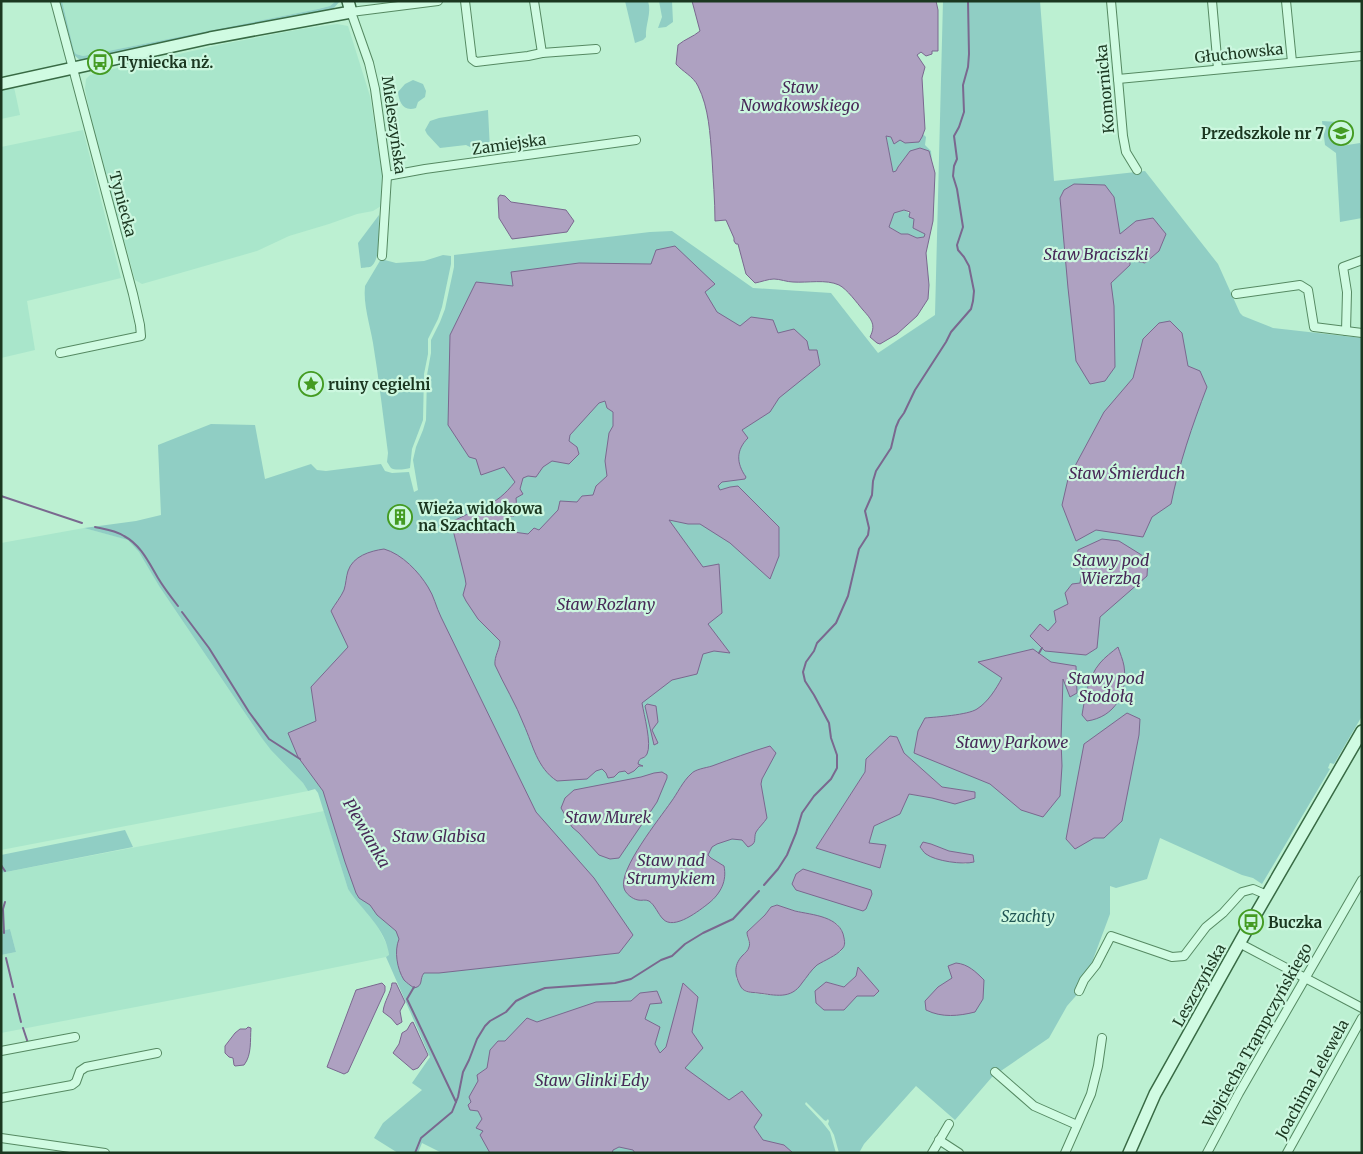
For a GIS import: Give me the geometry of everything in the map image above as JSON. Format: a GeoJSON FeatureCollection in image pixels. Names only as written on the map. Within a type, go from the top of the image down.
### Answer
{"type":"FeatureCollection","features":[{"type":"Feature","properties":{"kind":"street","name":"Tyniecka"},"geometry":{"type":"LineString","coordinates":[[55,1],[133,294],[141,336],[60,353]]}},
{"type":"Feature","properties":{"kind":"street"},"geometry":{"type":"LineString","coordinates":[[1,84],[350,7],[438,1]]}},
{"type":"Feature","properties":{"kind":"street"},"geometry":{"type":"LineString","coordinates":[[465,1],[472,59],[476,62],[542,53],[596,49]]}},
{"type":"Feature","properties":{"kind":"street"},"geometry":{"type":"LineString","coordinates":[[534,1],[542,53]]}},
{"type":"Feature","properties":{"kind":"street","name":"Komornicka"},"geometry":{"type":"LineString","coordinates":[[1111,1],[1121,121],[1126,152],[1137,170]]}},
{"type":"Feature","properties":{"kind":"street"},"geometry":{"type":"LineString","coordinates":[[1212,1],[1218,69]]}},
{"type":"Feature","properties":{"kind":"street"},"geometry":{"type":"LineString","coordinates":[[1286,1],[1292,62]]}},
{"type":"Feature","properties":{"kind":"street","name":"Mieleszyńska"},"geometry":{"type":"LineString","coordinates":[[350,7],[369,62],[375,89],[387,176],[382,256]]}},
{"type":"Feature","properties":{"kind":"street","name":"Głuchowska"},"geometry":{"type":"LineString","coordinates":[[1118,79],[1362,56]]}},
{"type":"Feature","properties":{"kind":"street","name":"Zamiejska"},"geometry":{"type":"LineString","coordinates":[[387,176],[636,140]]}},
{"type":"Feature","properties":{"kind":"street"},"geometry":{"type":"LineString","coordinates":[[1346,331],[1347,292],[1343,267],[1362,260]]}},
{"type":"Feature","properties":{"kind":"street"},"geometry":{"type":"LineString","coordinates":[[1236,294],[1300,285],[1308,290],[1314,328],[1362,333]]}},
{"type":"Feature","properties":{"kind":"street","name":"Leszczyńska"},"geometry":{"type":"LineString","coordinates":[[1129,1153],[1155,1094],[1362,731]]}},
{"type":"Feature","properties":{"kind":"street","name":"Wojciecha Trąmpczyńskiego"},"geometry":{"type":"LineString","coordinates":[[1207,1153],[1239,1093],[1362,880]]}},
{"type":"Feature","properties":{"kind":"street"},"geometry":{"type":"LineString","coordinates":[[1079,990],[1101,957],[1111,936],[1172,957],[1184,956],[1206,927],[1223,913],[1242,892],[1253,889],[1267,895]]}},
{"type":"Feature","properties":{"kind":"street"},"geometry":{"type":"LineString","coordinates":[[1239,944],[1362,1008]]}},
{"type":"Feature","properties":{"kind":"street","name":"Joachima Lelewela"},"geometry":{"type":"LineString","coordinates":[[1287,1153],[1362,1018]]}},
{"type":"Feature","properties":{"kind":"street"},"geometry":{"type":"LineString","coordinates":[[1,1051],[75,1037]]}},
{"type":"Feature","properties":{"kind":"street"},"geometry":{"type":"LineString","coordinates":[[1065,1153],[1091,1094],[1102,1038]]}},
{"type":"Feature","properties":{"kind":"street"},"geometry":{"type":"LineString","coordinates":[[1,1098],[72,1085],[76,1082],[80,1071],[86,1067],[157,1053]]}},
{"type":"Feature","properties":{"kind":"street"},"geometry":{"type":"LineString","coordinates":[[995,1072],[1034,1106],[1077,1124]]}},
{"type":"Feature","properties":{"kind":"street"},"geometry":{"type":"LineString","coordinates":[[932,1153],[949,1124]]}},
{"type":"Feature","properties":{"kind":"street"},"geometry":{"type":"LineString","coordinates":[[1,1138],[105,1153]]}},
{"type":"Feature","properties":{"kind":"street"},"geometry":{"type":"LineString","coordinates":[[938,1140],[959,1153]]}},
{"type":"Feature","properties":{"kind":"green space"},"geometry":{"type":"Polygon","coordinates":[[[58,1],[62,1],[74,51],[76,54],[83,56],[318,9],[340,1],[333,9],[328,11],[80,60],[75,56],[73,57],[58,1]]]}},
{"type":"Feature","properties":{"kind":"green space"},"geometry":{"type":"Polygon","coordinates":[[[62,1],[336,1],[330,6],[318,9],[83,56],[76,54],[74,51],[62,1]]]}},
{"type":"Feature","properties":{"kind":"green space"},"geometry":{"type":"Polygon","coordinates":[[[625,1],[648,1],[649,5],[646,37],[635,43],[625,1]]]}},
{"type":"Feature","properties":{"kind":"green space"},"geometry":{"type":"Polygon","coordinates":[[[659,1],[672,1],[673,22],[666,27],[658,28],[662,17],[659,1]]]}},
{"type":"Feature","properties":{"kind":"green space","name":"Szachty"},"geometry":{"type":"Polygon","coordinates":[[[943,1],[1040,1],[1054,181],[1145,171],[1218,264],[1243,316],[1273,328],[1362,338],[1362,716],[1334,764],[1330,763],[1328,768],[1330,769],[1262,884],[1253,878],[1242,875],[1160,838],[1147,879],[1116,888],[1110,886],[1110,914],[1082,989],[1067,1006],[1049,1038],[992,1077],[955,1120],[916,1086],[864,1144],[859,1153],[839,1153],[834,1135],[828,1124],[828,1119],[824,1120],[806,1102],[805,1104],[830,1132],[836,1153],[442,1153],[422,1143],[418,1153],[398,1153],[374,1138],[383,1123],[422,1090],[412,1083],[430,1057],[386,957],[389,955],[383,936],[373,920],[348,889],[318,793],[315,789],[308,791],[261,737],[159,586],[139,552],[128,540],[84,528],[136,521],[161,515],[158,445],[211,424],[255,425],[265,479],[311,464],[317,470],[326,471],[381,464],[385,471],[392,473],[409,472],[414,492],[418,490],[413,460],[426,420],[427,375],[431,340],[445,309],[454,267],[454,255],[672,231],[753,288],[831,293],[878,353],[935,315],[943,1]],[[878,748],[866,759],[865,772],[816,848],[880,868],[886,846],[869,843],[874,826],[900,814],[909,794],[932,798],[975,792],[942,787],[904,753],[878,748]],[[931,844],[927,855],[966,864],[972,855],[949,851],[931,844]],[[776,905],[771,907],[750,929],[747,937],[750,945],[743,955],[736,978],[746,992],[786,995],[815,966],[841,951],[843,936],[836,923],[776,905]],[[858,967],[856,976],[844,987],[826,982],[857,996],[873,996],[858,967]]]}},
{"type":"Feature","properties":{"kind":"green space"},"geometry":{"type":"Polygon","coordinates":[[[337,24],[348,26],[370,96],[382,173],[381,206],[373,211],[357,214],[289,236],[257,251],[142,284],[135,280],[92,126],[85,89],[86,79],[90,75],[113,69],[223,44],[337,24]]]}},
{"type":"Feature","properties":{"kind":"green space"},"geometry":{"type":"Polygon","coordinates":[[[413,80],[423,84],[426,91],[425,97],[418,102],[416,108],[408,109],[402,105],[398,92],[405,84],[413,80]]]}},
{"type":"Feature","properties":{"kind":"green space"},"geometry":{"type":"Polygon","coordinates":[[[14,87],[20,115],[1,119],[1,90],[14,87]]]}},
{"type":"Feature","properties":{"kind":"green space"},"geometry":{"type":"Polygon","coordinates":[[[488,110],[490,150],[484,153],[477,154],[466,145],[440,148],[425,130],[430,121],[439,118],[488,110]]]}},
{"type":"Feature","properties":{"kind":"green space"},"geometry":{"type":"Polygon","coordinates":[[[1322,121],[1338,122],[1341,146],[1360,143],[1362,148],[1362,218],[1340,222],[1336,153],[1325,145],[1322,121]]]}},
{"type":"Feature","properties":{"kind":"green space"},"geometry":{"type":"Polygon","coordinates":[[[83,130],[121,278],[27,301],[35,350],[1,358],[1,147],[83,130]]]}},
{"type":"Feature","properties":{"kind":"green space"},"geometry":{"type":"Polygon","coordinates":[[[923,134],[926,137],[925,145],[931,151],[932,162],[929,151],[905,161],[898,167],[896,172],[893,172],[886,135],[900,140],[922,137],[923,134]]]}},
{"type":"Feature","properties":{"kind":"green space"},"geometry":{"type":"Polygon","coordinates":[[[904,210],[911,215],[919,229],[925,234],[924,237],[917,238],[908,234],[901,234],[889,227],[894,213],[904,210]]]}},
{"type":"Feature","properties":{"kind":"green space"},"geometry":{"type":"Polygon","coordinates":[[[379,215],[379,243],[374,264],[370,267],[361,268],[358,243],[379,215]]]}},
{"type":"Feature","properties":{"kind":"green space"},"geometry":{"type":"Polygon","coordinates":[[[443,255],[451,256],[451,264],[442,307],[428,339],[428,354],[424,374],[423,420],[412,449],[410,468],[393,469],[387,462],[388,453],[372,336],[366,307],[365,286],[381,259],[396,263],[424,261],[443,255]]]}},
{"type":"Feature","properties":{"kind":"green space"},"geometry":{"type":"Polygon","coordinates":[[[84,528],[129,540],[140,552],[159,586],[261,737],[308,791],[1,850],[1,543],[84,528]]]}},
{"type":"Feature","properties":{"kind":"green space"},"geometry":{"type":"Polygon","coordinates":[[[324,811],[348,889],[378,927],[388,947],[389,956],[1,1033],[1,955],[16,952],[10,929],[1,931],[1,873],[324,811]]]}},
{"type":"Feature","properties":{"kind":"green space"},"geometry":{"type":"Polygon","coordinates":[[[125,830],[133,847],[1,873],[1,855],[125,830]]]}},
{"type":"Feature","properties":{"kind":"green space"},"geometry":{"type":"Polygon","coordinates":[[[10,929],[16,952],[1,955],[1,931],[10,929]]]}},
{"type":"Feature","properties":{"kind":"water","name":"Staw Nowakowskiego"},"geometry":{"type":"Polygon","coordinates":[[[692,1],[936,1],[938,10],[938,51],[932,51],[932,54],[926,56],[921,52],[917,55],[925,67],[922,78],[925,129],[919,142],[905,143],[900,140],[894,144],[891,137],[886,136],[893,172],[896,171],[910,151],[920,148],[929,151],[935,173],[933,221],[926,253],[929,285],[928,299],[917,316],[897,334],[880,344],[877,343],[870,337],[873,329],[871,320],[849,293],[834,283],[791,282],[769,279],[755,283],[746,274],[738,244],[734,241],[726,220],[715,221],[710,130],[702,94],[693,79],[676,64],[678,45],[700,31],[692,1]],[[904,210],[894,213],[889,227],[901,234],[908,234],[917,238],[924,237],[925,234],[913,228],[914,219],[909,217],[910,212],[904,210]]]}},
{"type":"Feature","properties":{"kind":"water","name":"Staw Braciszki"},"geometry":{"type":"Polygon","coordinates":[[[1074,184],[1105,185],[1114,197],[1120,234],[1136,221],[1153,218],[1166,234],[1159,251],[1145,263],[1130,257],[1130,265],[1111,283],[1114,306],[1115,367],[1105,381],[1090,384],[1076,361],[1060,198],[1064,190],[1074,184]]]}},
{"type":"Feature","properties":{"kind":"water"},"geometry":{"type":"Polygon","coordinates":[[[500,195],[505,196],[511,202],[566,210],[574,221],[567,232],[512,239],[499,218],[498,198],[500,195]]]}},
{"type":"Feature","properties":{"kind":"water","name":"Staw Rozlany"},"geometry":{"type":"Polygon","coordinates":[[[675,246],[715,284],[705,292],[717,312],[740,326],[751,317],[773,320],[778,333],[794,329],[807,341],[809,350],[817,350],[820,365],[779,398],[770,412],[742,430],[748,438],[739,452],[739,462],[746,477],[745,479],[722,482],[718,486],[720,490],[738,486],[779,527],[779,556],[770,579],[730,543],[700,524],[688,524],[669,520],[703,567],[719,564],[722,613],[708,624],[730,653],[714,651],[703,654],[697,674],[672,680],[642,703],[649,744],[647,754],[640,759],[638,764],[643,766],[639,766],[628,774],[625,771],[619,772],[614,777],[608,778],[602,769],[596,771],[587,779],[557,781],[550,776],[540,763],[495,665],[500,641],[478,619],[463,595],[466,584],[451,522],[496,500],[515,482],[504,467],[481,475],[476,459],[469,457],[448,425],[450,335],[476,282],[513,286],[511,272],[579,263],[651,264],[656,250],[675,246]],[[605,401],[599,403],[570,435],[569,441],[577,447],[579,454],[569,464],[552,461],[543,467],[536,477],[528,476],[523,478],[520,489],[523,494],[516,498],[517,511],[514,516],[504,518],[502,525],[506,531],[528,534],[534,528],[539,530],[558,510],[560,501],[577,502],[582,496],[593,495],[596,486],[607,476],[605,461],[609,433],[613,426],[613,412],[607,408],[605,401]]]}},
{"type":"Feature","properties":{"kind":"water","name":"Staw Śmierduch"},"geometry":{"type":"Polygon","coordinates":[[[1170,321],[1182,333],[1188,366],[1200,371],[1207,387],[1186,445],[1171,504],[1152,517],[1143,537],[1096,530],[1076,541],[1062,505],[1068,479],[1104,412],[1133,378],[1143,339],[1159,323],[1170,321]]]}},
{"type":"Feature","properties":{"kind":"water","name":"Stawy pod Wierzbą"},"geometry":{"type":"Polygon","coordinates":[[[1102,539],[1119,541],[1148,559],[1147,576],[1100,617],[1097,648],[1086,655],[1045,651],[1030,636],[1040,624],[1048,631],[1056,622],[1054,611],[1068,604],[1065,593],[1072,584],[1080,583],[1082,569],[1076,564],[1078,550],[1102,539]]]}},
{"type":"Feature","properties":{"kind":"water","name":"Staw Glabisa"},"geometry":{"type":"Polygon","coordinates":[[[384,549],[391,551],[409,564],[428,587],[536,812],[594,878],[633,935],[619,953],[439,973],[424,973],[419,986],[414,988],[404,980],[397,960],[397,944],[399,939],[396,931],[377,915],[370,905],[359,898],[356,893],[323,791],[298,757],[288,733],[316,721],[311,687],[348,647],[331,611],[344,590],[350,566],[363,555],[384,549]]]}},
{"type":"Feature","properties":{"kind":"water","name":"Stawy pod Stodołą"},"geometry":{"type":"Polygon","coordinates":[[[1118,647],[1125,676],[1118,702],[1105,715],[1087,721],[1082,715],[1090,681],[1100,663],[1118,647]]]}},
{"type":"Feature","properties":{"kind":"water","name":"Stawy Parkowe"},"geometry":{"type":"Polygon","coordinates":[[[1033,649],[1051,662],[1076,666],[1077,693],[1070,697],[1063,679],[1060,796],[1043,817],[1021,810],[990,784],[914,753],[918,731],[925,718],[973,711],[985,703],[994,691],[1002,678],[978,662],[1033,649]]]}},
{"type":"Feature","properties":{"kind":"water"},"geometry":{"type":"Polygon","coordinates":[[[647,704],[656,706],[658,722],[652,730],[658,743],[654,745],[645,706],[647,704]]]}},
{"type":"Feature","properties":{"kind":"water","name":"Stawy pod Stodołą"},"geometry":{"type":"Polygon","coordinates":[[[1127,713],[1140,719],[1139,735],[1122,821],[1104,838],[1094,838],[1075,849],[1066,839],[1084,744],[1127,713]]]}},
{"type":"Feature","properties":{"kind":"water","name":"Stawy Parkowe"},"geometry":{"type":"Polygon","coordinates":[[[890,736],[897,737],[904,753],[942,787],[975,792],[975,798],[955,804],[909,794],[900,814],[874,826],[869,843],[886,845],[880,868],[816,848],[865,772],[866,759],[890,736]]]}},
{"type":"Feature","properties":{"kind":"water","name":"Staw nad Strumykiem"},"geometry":{"type":"Polygon","coordinates":[[[770,746],[776,753],[761,784],[767,818],[756,832],[754,842],[748,847],[742,840],[732,839],[712,847],[708,855],[724,866],[725,871],[724,882],[720,891],[713,899],[687,918],[674,923],[663,919],[649,901],[629,896],[624,888],[627,869],[641,844],[688,777],[698,770],[770,746]]]}},
{"type":"Feature","properties":{"kind":"water","name":"Staw Murek"},"geometry":{"type":"Polygon","coordinates":[[[662,772],[667,775],[667,778],[657,802],[619,858],[610,859],[599,855],[572,827],[561,808],[565,798],[574,790],[662,772]]]}},
{"type":"Feature","properties":{"kind":"water"},"geometry":{"type":"Polygon","coordinates":[[[923,842],[949,851],[973,855],[974,862],[949,862],[936,859],[925,853],[920,847],[923,842]]]}},
{"type":"Feature","properties":{"kind":"water"},"geometry":{"type":"Polygon","coordinates":[[[803,869],[871,890],[872,894],[866,909],[863,911],[796,890],[792,884],[796,874],[803,869]]]}},
{"type":"Feature","properties":{"kind":"water"},"geometry":{"type":"Polygon","coordinates":[[[777,905],[832,921],[842,931],[844,946],[837,954],[817,965],[793,992],[776,995],[746,991],[741,987],[737,979],[736,967],[749,947],[750,943],[747,932],[771,907],[777,905]]]}},
{"type":"Feature","properties":{"kind":"water"},"geometry":{"type":"Polygon","coordinates":[[[956,963],[975,971],[984,980],[983,999],[975,1012],[951,1015],[932,1013],[926,1010],[925,1001],[938,987],[952,978],[948,966],[956,963]]]}},
{"type":"Feature","properties":{"kind":"water"},"geometry":{"type":"Polygon","coordinates":[[[858,967],[879,991],[874,996],[857,996],[844,1010],[824,1010],[816,1003],[815,991],[826,982],[844,987],[856,976],[858,967]]]}},
{"type":"Feature","properties":{"kind":"water"},"geometry":{"type":"Polygon","coordinates":[[[382,983],[385,986],[385,991],[348,1072],[344,1074],[327,1067],[356,990],[382,983]]]}},
{"type":"Feature","properties":{"kind":"water"},"geometry":{"type":"Polygon","coordinates":[[[392,983],[396,983],[405,1002],[400,1011],[402,1022],[397,1025],[383,1012],[392,983]]]}},
{"type":"Feature","properties":{"kind":"water","name":"Staw Glinki Edy"},"geometry":{"type":"Polygon","coordinates":[[[683,983],[698,997],[692,1032],[703,1048],[685,1068],[729,1100],[742,1091],[762,1115],[754,1127],[763,1140],[784,1145],[793,1153],[635,1153],[633,1150],[619,1147],[613,1150],[612,1153],[490,1153],[480,1135],[483,1131],[476,1128],[482,1119],[478,1111],[470,1110],[468,1105],[471,1102],[469,1097],[478,1081],[477,1075],[487,1068],[490,1050],[498,1041],[505,1041],[527,1018],[537,1022],[596,1002],[631,1001],[640,993],[657,991],[662,1003],[650,1004],[645,1019],[660,1027],[655,1044],[660,1053],[666,1047],[683,983]]]}},
{"type":"Feature","properties":{"kind":"water"},"geometry":{"type":"Polygon","coordinates":[[[413,1022],[428,1055],[418,1068],[413,1070],[393,1053],[399,1044],[402,1033],[413,1022]]]}},
{"type":"Feature","properties":{"kind":"water"},"geometry":{"type":"Polygon","coordinates":[[[251,1028],[247,1061],[244,1065],[235,1066],[233,1058],[225,1053],[225,1046],[235,1033],[240,1029],[251,1028]]]}},
{"type":"Feature","properties":{"kind":"waterway"},"geometry":{"type":"LineString","coordinates":[[764,885],[787,855],[802,813],[814,796],[831,779],[837,768],[837,755],[831,738],[829,723],[805,681],[803,672],[806,662],[817,643],[836,623],[848,596],[859,549],[868,535],[869,528],[865,511],[872,495],[873,481],[876,471],[891,448],[899,420],[951,332],[971,309],[973,301],[974,291],[969,266],[958,250],[957,245],[963,227],[953,176],[957,159],[954,136],[964,112],[963,85],[968,67],[968,1]]}},
{"type":"Feature","properties":{"kind":"waterway","name":"Plewianka"},"geometry":{"type":"LineString","coordinates":[[1,496],[82,523]]}},
{"type":"Feature","properties":{"kind":"waterway","name":"Plewianka"},"geometry":{"type":"LineString","coordinates":[[95,527],[117,532],[135,544],[178,606]]}},
{"type":"Feature","properties":{"kind":"waterway","name":"Plewianka"},"geometry":{"type":"LineString","coordinates":[[182,612],[209,648],[249,712],[269,739],[300,759]]}},
{"type":"Feature","properties":{"kind":"waterway"},"geometry":{"type":"LineString","coordinates":[[1039,653],[1042,648]]}},
{"type":"Feature","properties":{"kind":"waterway"},"geometry":{"type":"LineString","coordinates":[[1,865],[5,871]]}},
{"type":"Feature","properties":{"kind":"waterway"},"geometry":{"type":"LineString","coordinates":[[415,1153],[421,1138],[452,1112],[458,1097],[463,1072],[477,1039],[485,1026],[506,1012],[516,1001],[545,988],[615,983],[631,979],[661,960],[672,956],[685,944],[703,933],[733,919],[759,891]]}},
{"type":"Feature","properties":{"kind":"waterway"},"geometry":{"type":"LineString","coordinates":[[4,933],[3,909],[5,902]]}},
{"type":"Feature","properties":{"kind":"waterway"},"geometry":{"type":"LineString","coordinates":[[6,958],[13,987]]}},
{"type":"Feature","properties":{"kind":"waterway","name":"Plewianka"},"geometry":{"type":"LineString","coordinates":[[414,987],[407,999],[456,1102]]}},
{"type":"Feature","properties":{"kind":"waterway"},"geometry":{"type":"LineString","coordinates":[[14,994],[21,1022]]}},
{"type":"Feature","properties":{"kind":"waterway"},"geometry":{"type":"LineString","coordinates":[[23,1028],[28,1043]]}},
{"type":"Feature","properties":{"kind":"place","name":"Tyniecka nż."},"geometry":{"type":"Point","coordinates":[100,62]}},
{"type":"Feature","properties":{"kind":"place","name":"Przedszkole nr 7"},"geometry":{"type":"Point","coordinates":[1341,133]}},
{"type":"Feature","properties":{"kind":"place","name":"ruiny cegielni"},"geometry":{"type":"Point","coordinates":[311,384]}},
{"type":"Feature","properties":{"kind":"place","name":"Wieża widokowa na Szachtach"},"geometry":{"type":"Point","coordinates":[400,517]}},
{"type":"Feature","properties":{"kind":"place","name":"Buczka"},"geometry":{"type":"Point","coordinates":[1251,922]}}]}
